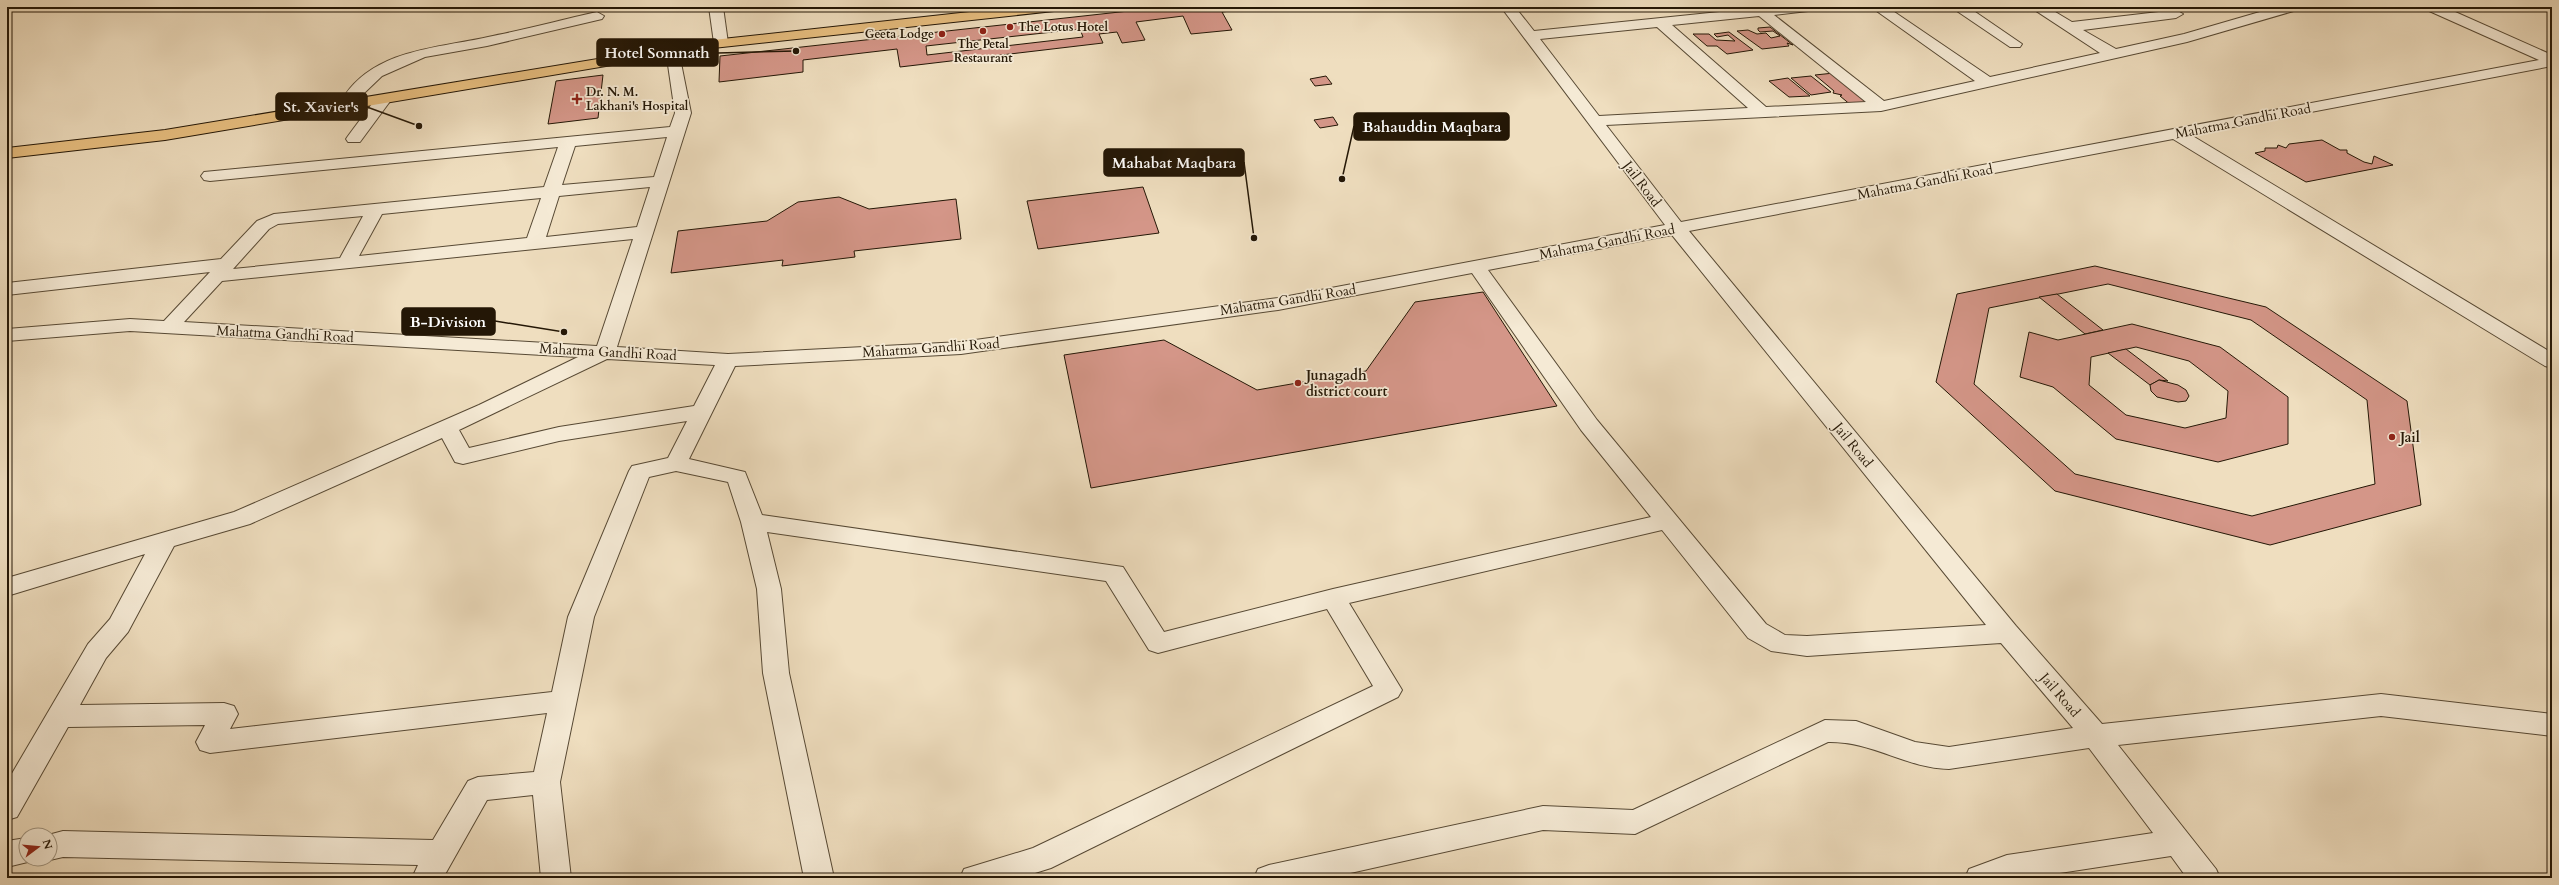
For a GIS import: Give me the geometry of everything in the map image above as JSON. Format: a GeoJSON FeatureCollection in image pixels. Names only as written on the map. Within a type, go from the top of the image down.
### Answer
{"type":"FeatureCollection","features":[{"type":"Feature","properties":{"kind":"main road"},"geometry":{"type":"LineString","coordinates":[[7,153],[164,135],[672,51],[721,40],[998,7]]}},
{"type":"Feature","properties":{"kind":"main road"},"geometry":{"type":"LineString","coordinates":[[7,146],[213,118],[675,42],[721,40],[1054,7]]}},
{"type":"Feature","properties":{"kind":"street"},"geometry":{"type":"LineString","coordinates":[[716,7],[721,40]]}},
{"type":"Feature","properties":{"kind":"street","name":"Jail Road"},"geometry":{"type":"LineString","coordinates":[[1508,7],[1677,229],[2007,633],[2096,736],[2205,878]]}},
{"type":"Feature","properties":{"kind":"street"},"geometry":{"type":"LineString","coordinates":[[1531,36],[1808,7]]}},
{"type":"Feature","properties":{"kind":"street"},"geometry":{"type":"LineString","coordinates":[[1878,7],[1987,82]]}},
{"type":"Feature","properties":{"kind":"street"},"geometry":{"type":"LineString","coordinates":[[1958,7],[2015,44]]}},
{"type":"Feature","properties":{"kind":"street"},"geometry":{"type":"LineString","coordinates":[[2038,7],[2111,53]]}},
{"type":"Feature","properties":{"kind":"street"},"geometry":{"type":"LineString","coordinates":[[2163,7],[2209,31]]}},
{"type":"Feature","properties":{"kind":"street"},"geometry":{"type":"LineString","coordinates":[[2432,7],[2552,61]]}},
{"type":"Feature","properties":{"kind":"street"},"geometry":{"type":"LineString","coordinates":[[1595,121],[1881,106],[2209,31],[2282,8]]}},
{"type":"Feature","properties":{"kind":"street"},"geometry":{"type":"LineString","coordinates":[[1762,12],[1881,106]]}},
{"type":"Feature","properties":{"kind":"street"},"geometry":{"type":"LineString","coordinates":[[2070,27],[2176,14]]}},
{"type":"Feature","properties":{"kind":"street"},"geometry":{"type":"LineString","coordinates":[[353,95],[377,73],[421,53],[488,42],[597,16]]}},
{"type":"Feature","properties":{"kind":"street"},"geometry":{"type":"LineString","coordinates":[[1661,22],[1762,112]]}},
{"type":"Feature","properties":{"kind":"street"},"geometry":{"type":"LineString","coordinates":[[7,587],[242,518],[447,428],[605,352],[677,130],[684,113],[672,51]]}},
{"type":"Feature","properties":{"kind":"street","name":"Mahatma Gandhi Road"},"geometry":{"type":"LineString","coordinates":[[7,335],[130,325],[728,360],[961,348],[1278,304],[2177,134],[2552,61]]}},
{"type":"Feature","properties":{"kind":"street"},"geometry":{"type":"LineString","coordinates":[[354,139],[383,100]]}},
{"type":"Feature","properties":{"kind":"street"},"geometry":{"type":"LineString","coordinates":[[210,176],[677,130]]}},
{"type":"Feature","properties":{"kind":"street"},"geometry":{"type":"LineString","coordinates":[[2177,134],[2552,362]]}},
{"type":"Feature","properties":{"kind":"street"},"geometry":{"type":"LineString","coordinates":[[535,243],[568,141]]}},
{"type":"Feature","properties":{"kind":"street"},"geometry":{"type":"LineString","coordinates":[[169,327],[263,225],[274,219],[661,181]]}},
{"type":"Feature","properties":{"kind":"street"},"geometry":{"type":"LineString","coordinates":[[346,263],[376,208]]}},
{"type":"Feature","properties":{"kind":"street"},"geometry":{"type":"LineString","coordinates":[[7,289],[222,270],[346,263],[644,232]]}},
{"type":"Feature","properties":{"kind":"street"},"geometry":{"type":"LineString","coordinates":[[1477,267],[1588,425],[1757,631],[1780,644],[1807,646],[2007,633]]}},
{"type":"Feature","properties":{"kind":"street"},"geometry":{"type":"LineString","coordinates":[[676,464],[728,360]]}},
{"type":"Feature","properties":{"kind":"street"},"geometry":{"type":"LineString","coordinates":[[447,428],[463,457],[558,434],[702,412]]}},
{"type":"Feature","properties":{"kind":"street"},"geometry":{"type":"LineString","coordinates":[[556,878],[546,782],[581,617],[640,471],[676,464],[737,476],[753,522],[769,589],[776,673],[819,878]]}},
{"type":"Feature","properties":{"kind":"street"},"geometry":{"type":"LineString","coordinates":[[753,522],[1114,573],[1158,643],[1333,598],[1667,521]]}},
{"type":"Feature","properties":{"kind":"street"},"geometry":{"type":"LineString","coordinates":[[7,808],[97,650],[119,625],[165,540]]}},
{"type":"Feature","properties":{"kind":"street"},"geometry":{"type":"LineString","coordinates":[[975,878],[1040,859],[1389,690],[1333,598]]}},
{"type":"Feature","properties":{"kind":"street"},"geometry":{"type":"LineString","coordinates":[[60,716],[224,714],[210,742],[563,701]]}},
{"type":"Feature","properties":{"kind":"street"},"geometry":{"type":"LineString","coordinates":[[1269,878],[1543,818],[1635,822],[1825,730],[1858,732],[1901,750],[1932,758],[1949,758],[2096,736],[2381,705],[2552,725]]}},
{"type":"Feature","properties":{"kind":"street"},"geometry":{"type":"LineString","coordinates":[[427,878],[478,789],[546,782]]}},
{"type":"Feature","properties":{"kind":"street"},"geometry":{"type":"LineString","coordinates":[[1980,878],[2007,868],[2177,842]]}},
{"type":"Feature","properties":{"kind":"street"},"geometry":{"type":"LineString","coordinates":[[58,845],[63,844],[441,853]]}},
{"type":"Feature","properties":{"kind":"street"},"geometry":{"type":"LineString","coordinates":[[7,854],[18,852]]}},
{"type":"Feature","properties":{"kind":"building"},"geometry":{"type":"Polygon","coordinates":[[[1165,7],[1268,7],[1222,12],[1232,30],[1191,34],[1183,16],[1136,22],[1145,40],[1122,43],[1117,32],[1099,34],[1103,43],[900,67],[897,49],[803,60],[803,72],[719,82],[720,56],[1165,7]],[[1080,29],[926,46],[927,55],[1083,37],[1080,29]]]}},
{"type":"Feature","properties":{"kind":"building"},"geometry":{"type":"Polygon","coordinates":[[[1770,27],[1793,45],[1787,43],[1789,46],[1762,49],[1737,31],[1748,30],[1757,34],[1766,33],[1771,38],[1780,36],[1773,31],[1760,32],[1758,30],[1758,28],[1770,27]]]}},
{"type":"Feature","properties":{"kind":"building"},"geometry":{"type":"Polygon","coordinates":[[[1729,32],[1753,50],[1727,54],[1717,46],[1707,46],[1693,34],[1709,34],[1716,40],[1735,41],[1728,35],[1717,37],[1714,34],[1729,32]]]}},
{"type":"Feature","properties":{"kind":"building"},"geometry":{"type":"Polygon","coordinates":[[[1834,73],[1873,104],[1852,106],[1840,96],[1842,95],[1833,93],[1834,91],[1815,75],[1834,73]]]}},
{"type":"Feature","properties":{"kind":"building"},"geometry":{"type":"Polygon","coordinates":[[[603,75],[598,118],[548,124],[556,81],[603,75]]]}},
{"type":"Feature","properties":{"kind":"building"},"geometry":{"type":"Polygon","coordinates":[[[1326,76],[1332,84],[1315,86],[1310,79],[1326,76]]]}},
{"type":"Feature","properties":{"kind":"building"},"geometry":{"type":"Polygon","coordinates":[[[1811,76],[1831,92],[1811,95],[1791,78],[1811,76]]]}},
{"type":"Feature","properties":{"kind":"building"},"geometry":{"type":"Polygon","coordinates":[[[1788,78],[1810,96],[1789,97],[1769,81],[1788,78]]]}},
{"type":"Feature","properties":{"kind":"building"},"geometry":{"type":"Polygon","coordinates":[[[1333,117],[1338,125],[1320,128],[1314,120],[1333,117]]]}},
{"type":"Feature","properties":{"kind":"building"},"geometry":{"type":"Polygon","coordinates":[[[2322,140],[2340,150],[2347,150],[2347,153],[2364,162],[2372,164],[2374,156],[2393,165],[2306,182],[2255,153],[2265,151],[2265,148],[2277,148],[2278,145],[2286,148],[2289,144],[2322,140]]]}},
{"type":"Feature","properties":{"kind":"building"},"geometry":{"type":"Polygon","coordinates":[[[1143,187],[1159,233],[1038,249],[1027,201],[1143,187]]]}},
{"type":"Feature","properties":{"kind":"building"},"geometry":{"type":"Polygon","coordinates":[[[839,197],[869,209],[956,199],[961,239],[854,251],[855,257],[782,266],[783,260],[671,273],[678,231],[767,221],[798,202],[839,197]]]}},
{"type":"Feature","properties":{"kind":"building","name":"Jail"},"geometry":{"type":"Polygon","coordinates":[[[2095,266],[2266,307],[2407,401],[2421,505],[2270,545],[2055,491],[1936,382],[1957,294],[2095,266]],[[2108,284],[1989,308],[1974,384],[2075,474],[2252,516],[2375,484],[2367,400],[2251,320],[2108,284]]]}},
{"type":"Feature","properties":{"kind":"building"},"geometry":{"type":"Polygon","coordinates":[[[1483,292],[1557,406],[1091,488],[1064,355],[1164,340],[1257,390],[1366,371],[1415,302],[1483,292]]]}},
{"type":"Feature","properties":{"kind":"building"},"geometry":{"type":"Polygon","coordinates":[[[2057,294],[2103,330],[2085,334],[2039,297],[2057,294]]]}},
{"type":"Feature","properties":{"kind":"building"},"geometry":{"type":"Polygon","coordinates":[[[2132,324],[2220,347],[2288,397],[2288,444],[2218,462],[2116,439],[2053,387],[2020,377],[2029,332],[2058,340],[2132,324]],[[2136,347],[2091,357],[2089,385],[2126,415],[2185,428],[2226,418],[2228,391],[2189,361],[2136,347]]]}},
{"type":"Feature","properties":{"kind":"building"},"geometry":{"type":"Polygon","coordinates":[[[2126,349],[2168,381],[2159,380],[2150,385],[2108,353],[2126,349]]]}},
{"type":"Feature","properties":{"kind":"building"},"geometry":{"type":"Polygon","coordinates":[[[2159,380],[2178,385],[2186,390],[2189,396],[2186,401],[2178,402],[2157,397],[2151,391],[2150,385],[2159,380]]]}},
{"type":"Feature","properties":{"kind":"place","name":"The Lotus Hotel"},"geometry":{"type":"Point","coordinates":[1010,27]}},
{"type":"Feature","properties":{"kind":"place","name":"The Petal Restaurant"},"geometry":{"type":"Point","coordinates":[983,31]}},
{"type":"Feature","properties":{"kind":"place","name":"Geeta Lodge"},"geometry":{"type":"Point","coordinates":[942,34]}},
{"type":"Feature","properties":{"kind":"place","name":"Hotel Somnath"},"geometry":{"type":"Point","coordinates":[796,51]}},
{"type":"Feature","properties":{"kind":"place","name":"Dr. N. M. Lakhani's Hospital"},"geometry":{"type":"Point","coordinates":[577,99]}},
{"type":"Feature","properties":{"kind":"place","name":"St. Xavier's"},"geometry":{"type":"Point","coordinates":[419,126]}},
{"type":"Feature","properties":{"kind":"place","name":"Bahauddin Maqbara"},"geometry":{"type":"Point","coordinates":[1342,179]}},
{"type":"Feature","properties":{"kind":"place","name":"Mahabat Maqbara"},"geometry":{"type":"Point","coordinates":[1254,238]}},
{"type":"Feature","properties":{"kind":"place","name":"B-Division"},"geometry":{"type":"Point","coordinates":[564,332]}},
{"type":"Feature","properties":{"kind":"place","name":"Junagadh district court"},"geometry":{"type":"Point","coordinates":[1298,383]}},
{"type":"Feature","properties":{"kind":"place","name":"Jail"},"geometry":{"type":"Point","coordinates":[2392,437]}}]}
